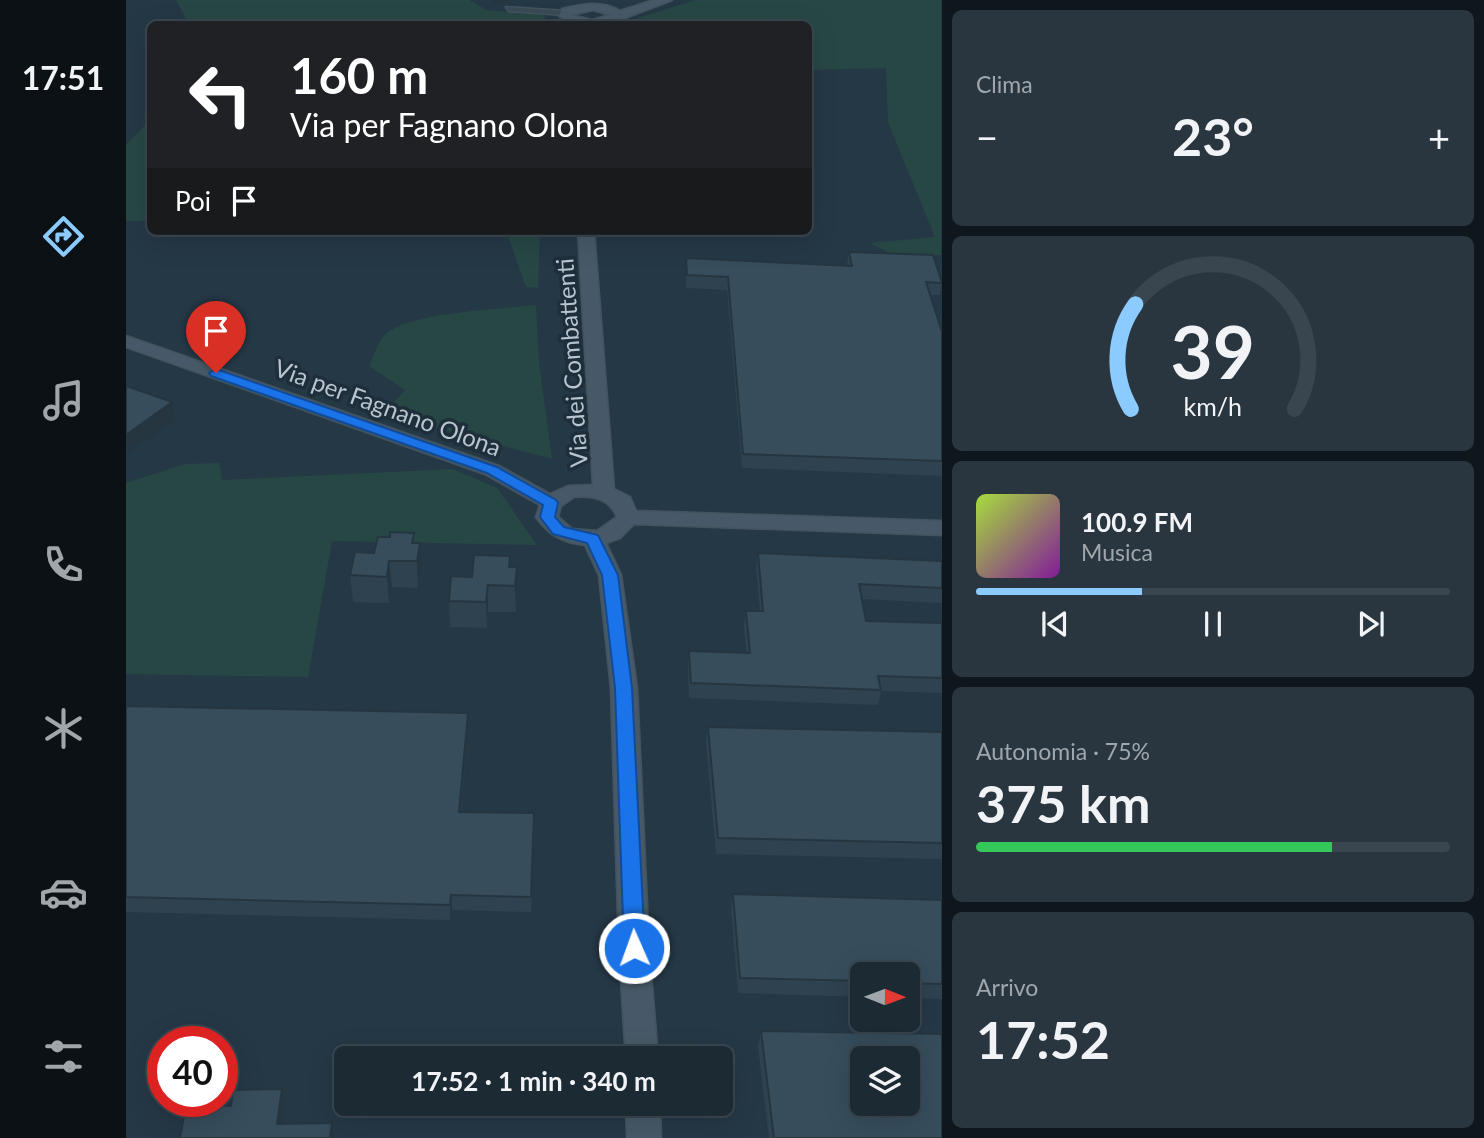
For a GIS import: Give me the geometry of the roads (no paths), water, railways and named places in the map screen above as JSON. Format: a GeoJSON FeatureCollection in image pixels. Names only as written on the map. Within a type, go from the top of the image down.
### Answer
{"type":"FeatureCollection","features":[{"type":"Feature","properties":{"kind":"street"},"geometry":{"type":"LineString","coordinates":[[607,21],[642,6],[666,0]]}},
{"type":"Feature","properties":{"kind":"street"},"geometry":{"type":"LineString","coordinates":[[509,9],[571,19],[582,3],[606,8],[618,15]]}},
{"type":"Feature","properties":{"kind":"street"},"geometry":{"type":"LineString","coordinates":[[606,8],[642,6]]}},
{"type":"Feature","properties":{"kind":"street","name":"Via dei Combattenti"},"geometry":{"type":"LineString","coordinates":[[586,235],[604,492]]}},
{"type":"Feature","properties":{"kind":"street","name":"Via per Fagnano Olona"},"geometry":{"type":"LineString","coordinates":[[126,341],[492,470],[551,503]]}},
{"type":"Feature","properties":{"kind":"street"},"geometry":{"type":"LineString","coordinates":[[592,490],[604,492],[622,502],[628,517],[617,531],[593,538],[580,538],[558,530],[547,517],[551,503],[568,492],[592,490]]}},
{"type":"Feature","properties":{"kind":"street"},"geometry":{"type":"LineString","coordinates":[[628,517],[942,528]]}},
{"type":"Feature","properties":{"kind":"street"},"geometry":{"type":"LineString","coordinates":[[593,538],[610,575],[624,688],[634,948],[641,1046]]}},
{"type":"Feature","properties":{"kind":"street"},"geometry":{"type":"LineString","coordinates":[[643,1116],[644,1138]]}}]}
